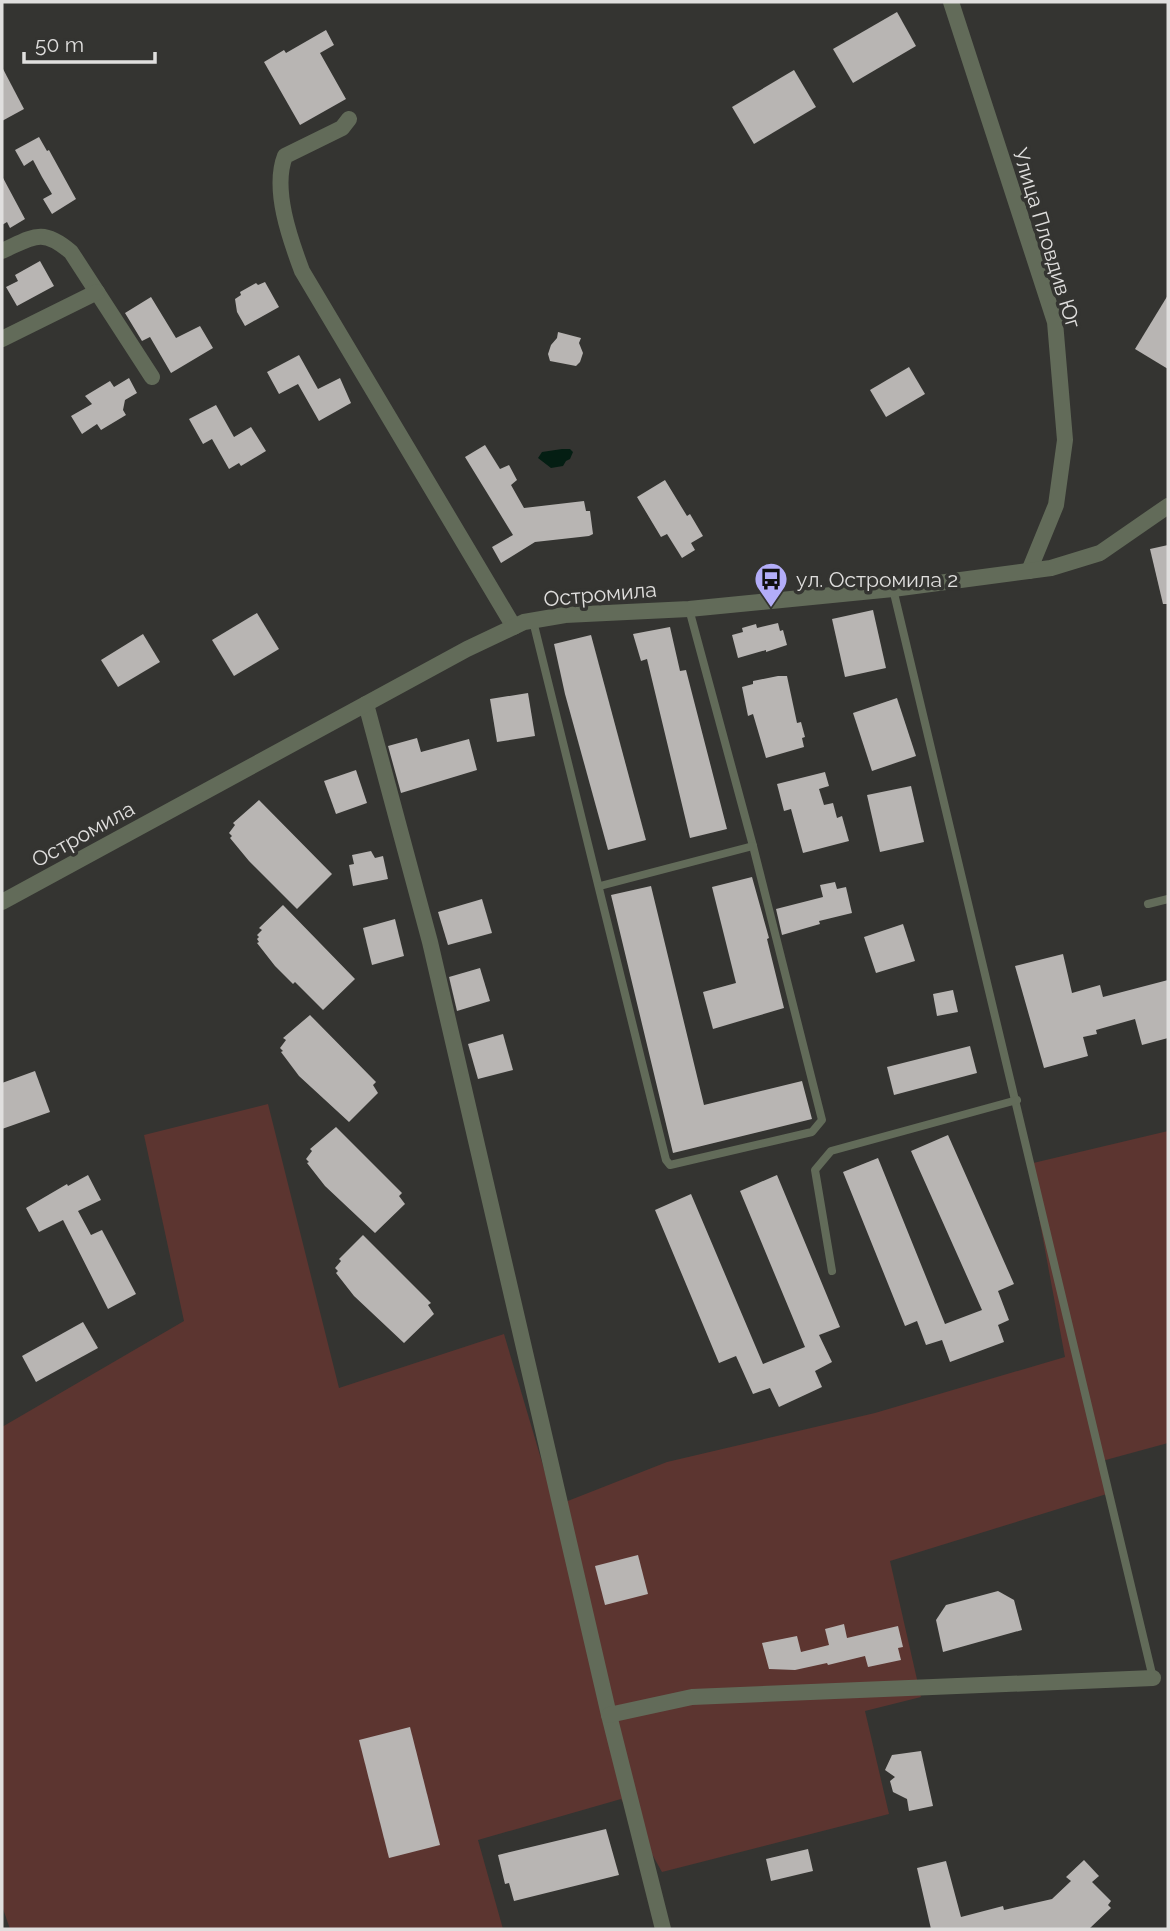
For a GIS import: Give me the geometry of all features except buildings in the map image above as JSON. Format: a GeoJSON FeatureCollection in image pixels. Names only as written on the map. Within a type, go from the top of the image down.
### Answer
{"type":"FeatureCollection","features":[{"type":"Feature","properties":{"kind":"street","name":"Улица Пловдив Юг"},"geometry":{"type":"LineString","coordinates":[[951,2],[1055,322],[1065,440],[1056,505],[1028,571]]}},
{"type":"Feature","properties":{"kind":"street"},"geometry":{"type":"LineString","coordinates":[[349,119],[342,128],[285,156],[280,169],[288,233],[302,271],[514,627]]}},
{"type":"Feature","properties":{"kind":"street"},"geometry":{"type":"LineString","coordinates":[[2,251],[32,237],[44,236],[57,240],[71,252],[152,377]]}},
{"type":"Feature","properties":{"kind":"street"},"geometry":{"type":"LineString","coordinates":[[2,340],[97,292]]}},
{"type":"Feature","properties":{"kind":"street","name":"Остромила"},"geometry":{"type":"LineString","coordinates":[[2,902],[467,649],[514,627],[565,615],[689,609],[893,589],[1051,568],[1100,554],[1168,506]]}},
{"type":"Feature","properties":{"kind":"street"},"geometry":{"type":"LineString","coordinates":[[366,704],[430,942],[609,1715],[663,1929]]}},
{"type":"Feature","properties":{"kind":"street"},"geometry":{"type":"LineString","coordinates":[[609,1715],[692,1697],[1153,1678]]}},
{"type":"Feature","properties":{"kind":"lane"},"geometry":{"type":"LineString","coordinates":[[893,589],[1153,1678]]}},
{"type":"Feature","properties":{"kind":"lane"},"geometry":{"type":"LineString","coordinates":[[533,621],[666,1160],[670,1165],[812,1132],[822,1120],[753,846],[689,609]]}},
{"type":"Feature","properties":{"kind":"lane"},"geometry":{"type":"LineString","coordinates":[[600,886],[753,846]]}},
{"type":"Feature","properties":{"kind":"lane"},"geometry":{"type":"LineString","coordinates":[[1149,904],[1168,899]]}},
{"type":"Feature","properties":{"kind":"lane"},"geometry":{"type":"LineString","coordinates":[[832,1271],[816,1170],[831,1151],[1017,1100]]}},
{"type":"Feature","properties":{"kind":"shaded area"},"geometry":{"type":"Polygon","coordinates":[[[570,449],[573,452],[563,466],[551,468],[538,458],[542,452],[570,449]]]}},
{"type":"Feature","properties":{"kind":"shaded area"},"geometry":{"type":"Polygon","coordinates":[[[268,1104],[339,1388],[504,1334],[555,1506],[667,1462],[875,1413],[1065,1357],[1029,1164],[1168,1131],[1168,1443],[1102,1461],[1110,1493],[890,1561],[921,1697],[865,1711],[889,1814],[662,1872],[621,1799],[478,1840],[503,1929],[10,1929],[2,1906],[2,1427],[184,1321],[144,1135],[268,1104]]]}},
{"type":"Feature","properties":{"kind":"place","name":"ул. Остромила 2"},"geometry":{"type":"Point","coordinates":[771,609]}}]}
